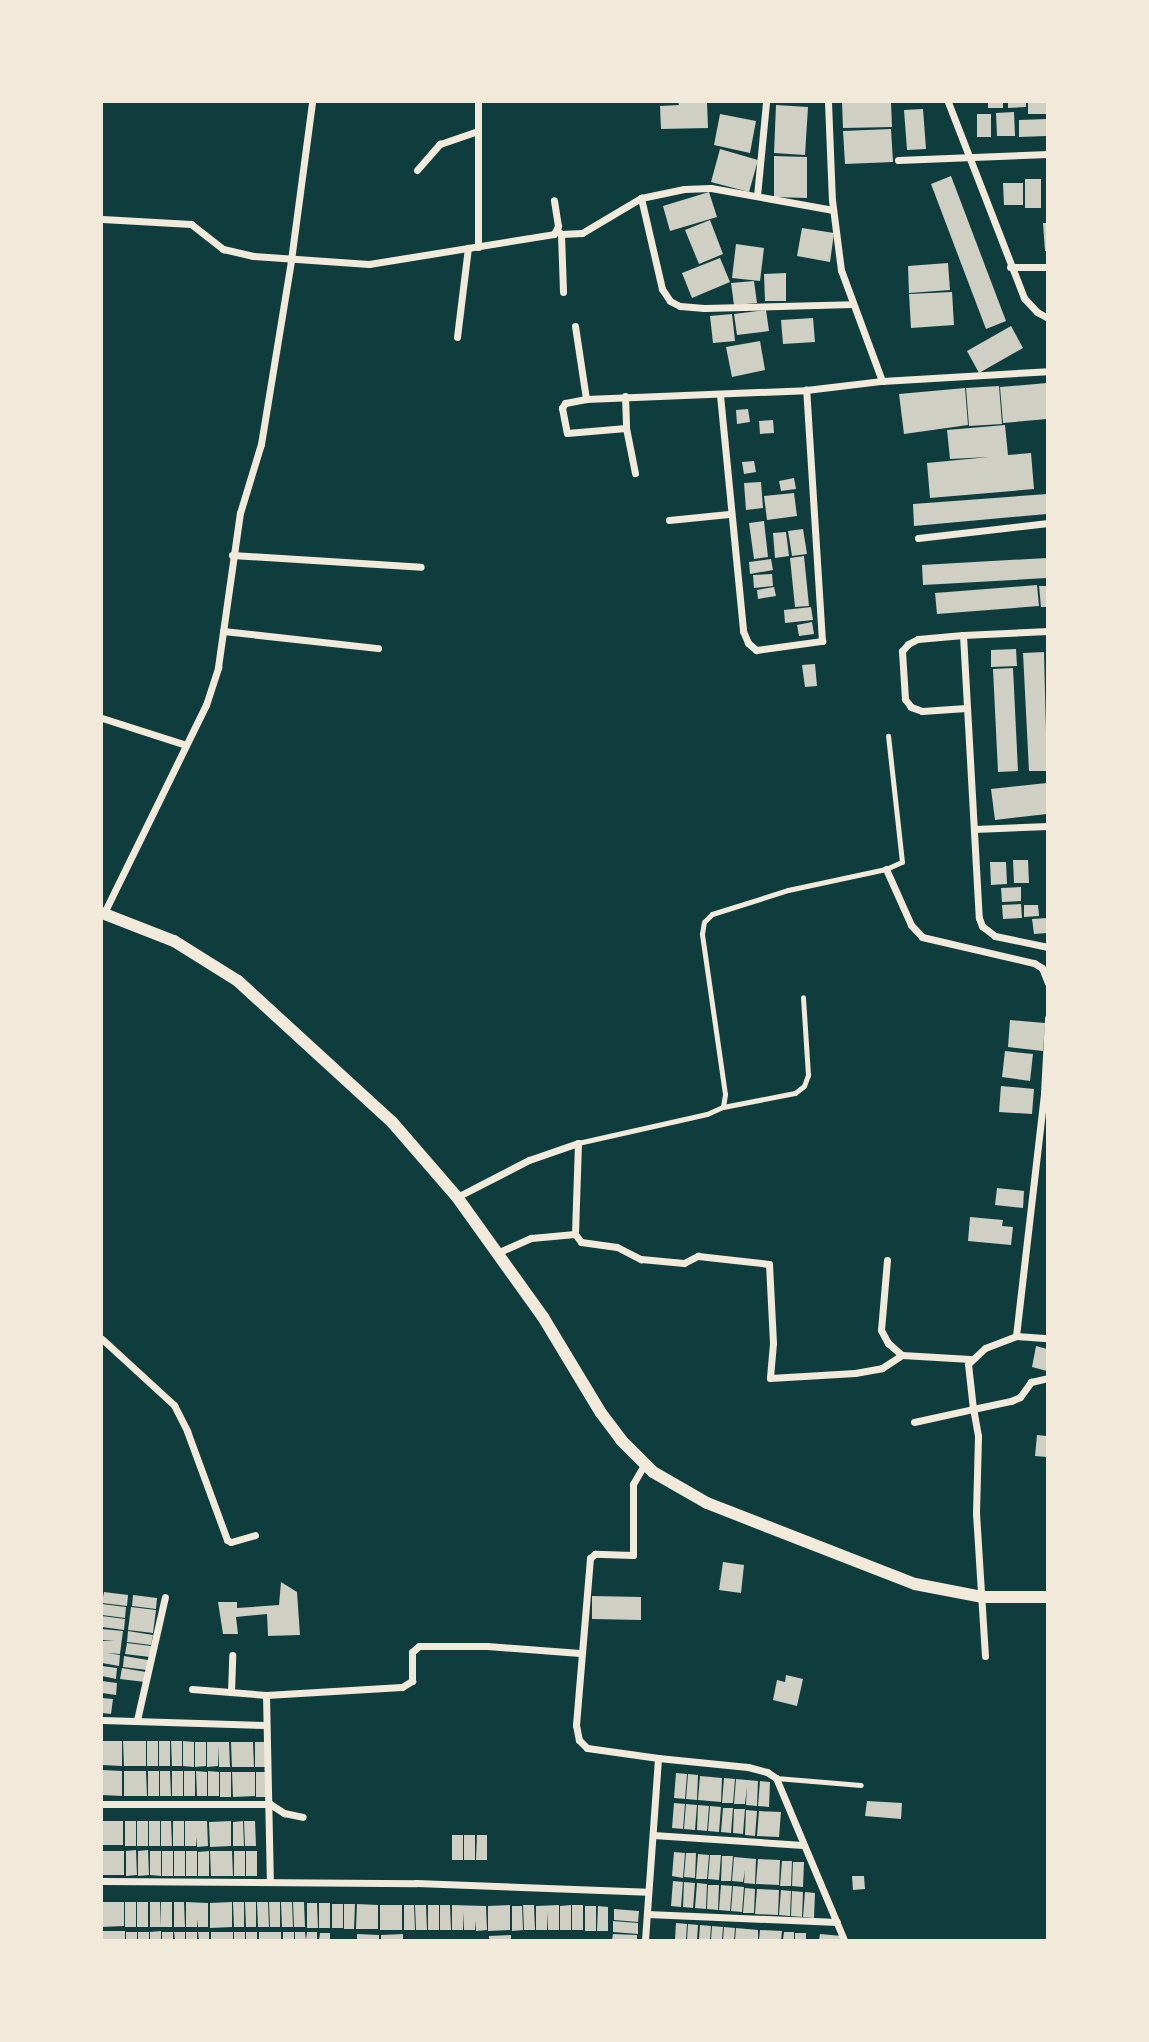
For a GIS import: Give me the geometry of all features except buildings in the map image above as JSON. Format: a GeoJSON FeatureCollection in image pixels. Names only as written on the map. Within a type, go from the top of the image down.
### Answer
{"type":"FeatureCollection","features":[{"type":"Feature","properties":{"kind":"street"},"geometry":{"type":"LineString","coordinates":[[312,102],[291,260],[261,444],[240,513],[218,667],[206,705],[103,913],[174,941],[238,981],[392,1122],[457,1197],[543,1317],[601,1413],[644,1465],[668,1483],[707,1503],[915,1584],[982,1597],[1048,1597]]}},
{"type":"Feature","properties":{"kind":"street"},"geometry":{"type":"LineString","coordinates":[[478,102],[478,247]]}},
{"type":"Feature","properties":{"kind":"street"},"geometry":{"type":"LineString","coordinates":[[757,197],[766,102]]}},
{"type":"Feature","properties":{"kind":"street"},"geometry":{"type":"LineString","coordinates":[[828,102],[834,211],[841,270],[881,381]]}},
{"type":"Feature","properties":{"kind":"street"},"geometry":{"type":"LineString","coordinates":[[948,102],[1024,298],[1037,312],[1048,318]]}},
{"type":"Feature","properties":{"kind":"street"},"geometry":{"type":"LineString","coordinates":[[417,170],[440,144],[478,131]]}},
{"type":"Feature","properties":{"kind":"street"},"geometry":{"type":"LineString","coordinates":[[898,160],[1048,154]]}},
{"type":"Feature","properties":{"kind":"street"},"geometry":{"type":"LineString","coordinates":[[102,219],[191,224],[232,252],[291,260],[369,264],[559,232],[582,233],[641,198],[673,190],[711,188],[834,211]]}},
{"type":"Feature","properties":{"kind":"street"},"geometry":{"type":"LineString","coordinates":[[641,198],[662,289],[670,301],[680,306],[704,308],[852,304]]}},
{"type":"Feature","properties":{"kind":"street"},"geometry":{"type":"LineString","coordinates":[[554,200],[563,292]]}},
{"type":"Feature","properties":{"kind":"street"},"geometry":{"type":"LineString","coordinates":[[457,337],[468,248]]}},
{"type":"Feature","properties":{"kind":"street"},"geometry":{"type":"LineString","coordinates":[[1010,267],[1048,267]]}},
{"type":"Feature","properties":{"kind":"street"},"geometry":{"type":"LineString","coordinates":[[575,327],[586,399]]}},
{"type":"Feature","properties":{"kind":"street"},"geometry":{"type":"LineString","coordinates":[[626,428],[567,433],[562,408],[565,403],[586,399],[625,396],[720,395],[806,390],[881,381],[1048,371]]}},
{"type":"Feature","properties":{"kind":"street"},"geometry":{"type":"LineString","coordinates":[[720,395],[729,514],[743,631],[748,643],[756,650],[822,641],[806,390]]}},
{"type":"Feature","properties":{"kind":"street"},"geometry":{"type":"LineString","coordinates":[[625,396],[626,428],[635,472]]}},
{"type":"Feature","properties":{"kind":"street"},"geometry":{"type":"LineString","coordinates":[[669,520],[729,514]]}},
{"type":"Feature","properties":{"kind":"street"},"geometry":{"type":"LineString","coordinates":[[918,538],[1048,523]]}},
{"type":"Feature","properties":{"kind":"street"},"geometry":{"type":"LineString","coordinates":[[232,555],[421,567]]}},
{"type":"Feature","properties":{"kind":"street"},"geometry":{"type":"LineString","coordinates":[[223,631],[378,648]]}},
{"type":"Feature","properties":{"kind":"street"},"geometry":{"type":"LineString","coordinates":[[967,708],[922,711],[911,707],[905,699],[902,651],[918,639],[1048,631]]}},
{"type":"Feature","properties":{"kind":"street"},"geometry":{"type":"LineString","coordinates":[[963,635],[982,926],[995,936],[1048,947]]}},
{"type":"Feature","properties":{"kind":"street"},"geometry":{"type":"LineString","coordinates":[[102,718],[186,745]]}},
{"type":"Feature","properties":{"kind":"street"},"geometry":{"type":"LineString","coordinates":[[974,829],[1048,826]]}},
{"type":"Feature","properties":{"kind":"street"},"geometry":{"type":"LineString","coordinates":[[886,869],[911,925],[922,937],[1034,962],[1042,968],[1048,983]]}},
{"type":"Feature","properties":{"kind":"street"},"geometry":{"type":"LineString","coordinates":[[1016,1336],[1046,1093],[1048,1018]]}},
{"type":"Feature","properties":{"kind":"street"},"geometry":{"type":"LineString","coordinates":[[457,1197],[529,1160],[578,1143],[575,1234],[581,1242],[617,1247],[641,1259],[684,1263],[698,1256],[768,1264],[773,1343],[770,1378],[855,1373],[881,1368],[902,1355],[970,1359],[997,1341],[1016,1336],[1048,1338]]}},
{"type":"Feature","properties":{"kind":"street"},"geometry":{"type":"LineString","coordinates":[[497,1253],[531,1238],[575,1234]]}},
{"type":"Feature","properties":{"kind":"street"},"geometry":{"type":"LineString","coordinates":[[887,1260],[881,1330],[888,1343],[902,1355]]}},
{"type":"Feature","properties":{"kind":"street"},"geometry":{"type":"LineString","coordinates":[[102,1339],[174,1405],[187,1431],[227,1539],[231,1542],[255,1535]]}},
{"type":"Feature","properties":{"kind":"street"},"geometry":{"type":"LineString","coordinates":[[970,1359],[968,1372],[978,1436],[975,1504],[985,1656]]}},
{"type":"Feature","properties":{"kind":"street"},"geometry":{"type":"LineString","coordinates":[[914,1422],[1011,1401],[1020,1397],[1031,1382],[1048,1378]]}},
{"type":"Feature","properties":{"kind":"street"},"geometry":{"type":"LineString","coordinates":[[644,1465],[635,1477],[632,1493],[633,1555],[596,1555],[590,1558],[576,1725],[581,1743],[592,1749],[748,1767],[776,1778],[844,1941]]}},
{"type":"Feature","properties":{"kind":"street"},"geometry":{"type":"LineString","coordinates":[[137,1720],[165,1597]]}},
{"type":"Feature","properties":{"kind":"street"},"geometry":{"type":"LineString","coordinates":[[192,1689],[266,1695],[407,1685],[414,1676],[412,1652],[419,1646],[487,1646],[580,1653]]}},
{"type":"Feature","properties":{"kind":"street"},"geometry":{"type":"LineString","coordinates":[[231,1692],[232,1655]]}},
{"type":"Feature","properties":{"kind":"street"},"geometry":{"type":"LineString","coordinates":[[266,1695],[270,1882]]}},
{"type":"Feature","properties":{"kind":"street"},"geometry":{"type":"LineString","coordinates":[[102,1720],[265,1725]]}},
{"type":"Feature","properties":{"kind":"street"},"geometry":{"type":"LineString","coordinates":[[645,1941],[658,1758]]}},
{"type":"Feature","properties":{"kind":"street"},"geometry":{"type":"LineString","coordinates":[[102,1804],[270,1804],[284,1813],[303,1817]]}},
{"type":"Feature","properties":{"kind":"street"},"geometry":{"type":"LineString","coordinates":[[653,1835],[803,1844]]}},
{"type":"Feature","properties":{"kind":"street"},"geometry":{"type":"LineString","coordinates":[[102,1881],[452,1884],[647,1892]]}},
{"type":"Feature","properties":{"kind":"street"},"geometry":{"type":"LineString","coordinates":[[647,1914],[837,1922]]}},
{"type":"Feature","properties":{"kind":"lane"},"geometry":{"type":"LineString","coordinates":[[723,1107],[725,1094],[702,934],[704,922],[712,914],[788,890],[897,866],[904,857],[888,736]]}},
{"type":"Feature","properties":{"kind":"lane"},"geometry":{"type":"LineString","coordinates":[[578,1143],[707,1114],[723,1107],[795,1093],[804,1086],[807,1074],[803,997]]}},
{"type":"Feature","properties":{"kind":"lane"},"geometry":{"type":"LineString","coordinates":[[776,1778],[861,1785]]}}]}
